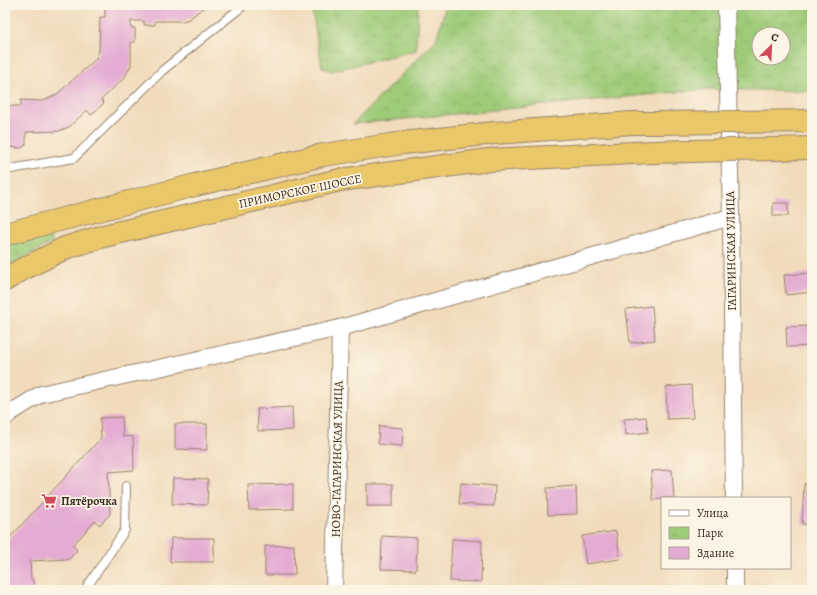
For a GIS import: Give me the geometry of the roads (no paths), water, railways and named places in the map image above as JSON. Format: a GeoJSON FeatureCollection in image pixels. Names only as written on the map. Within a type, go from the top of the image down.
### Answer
{"type":"FeatureCollection","features":[{"type":"Feature","properties":{"kind":"highway"},"geometry":{"type":"LineString","coordinates":[[5,234],[195,185],[323,155],[403,142],[494,133],[632,123],[812,121]]}},
{"type":"Feature","properties":{"kind":"highway","name":"ПРИМОРСКОЕ ШОССЕ"},"geometry":{"type":"LineString","coordinates":[[5,280],[21,270],[65,248],[104,236],[340,180],[489,160],[654,152],[812,148]]}},
{"type":"Feature","properties":{"kind":"street","name":"ГАГАРИНСКАЯ УЛИЦА"},"geometry":{"type":"LineString","coordinates":[[726,5],[731,217],[734,497]]}},
{"type":"Feature","properties":{"kind":"street"},"geometry":{"type":"LineString","coordinates":[[5,418],[10,413],[41,394],[340,328],[731,217]]}},
{"type":"Feature","properties":{"kind":"street","name":"НОВО-ГАГАРИНСКАЯ УЛИЦА"},"geometry":{"type":"LineString","coordinates":[[334,590],[340,328]]}},
{"type":"Feature","properties":{"kind":"street"},"geometry":{"type":"LineString","coordinates":[[734,569],[735,590]]}},
{"type":"Feature","properties":{"kind":"lane"},"geometry":{"type":"LineString","coordinates":[[5,170],[74,158],[162,70],[244,5]]}},
{"type":"Feature","properties":{"kind":"lane"},"geometry":{"type":"LineString","coordinates":[[85,590],[125,530],[126,486]]}},
{"type":"Feature","properties":{"kind":"place","name":"Пятёрочка"},"geometry":{"type":"Point","coordinates":[49,501]}}]}
